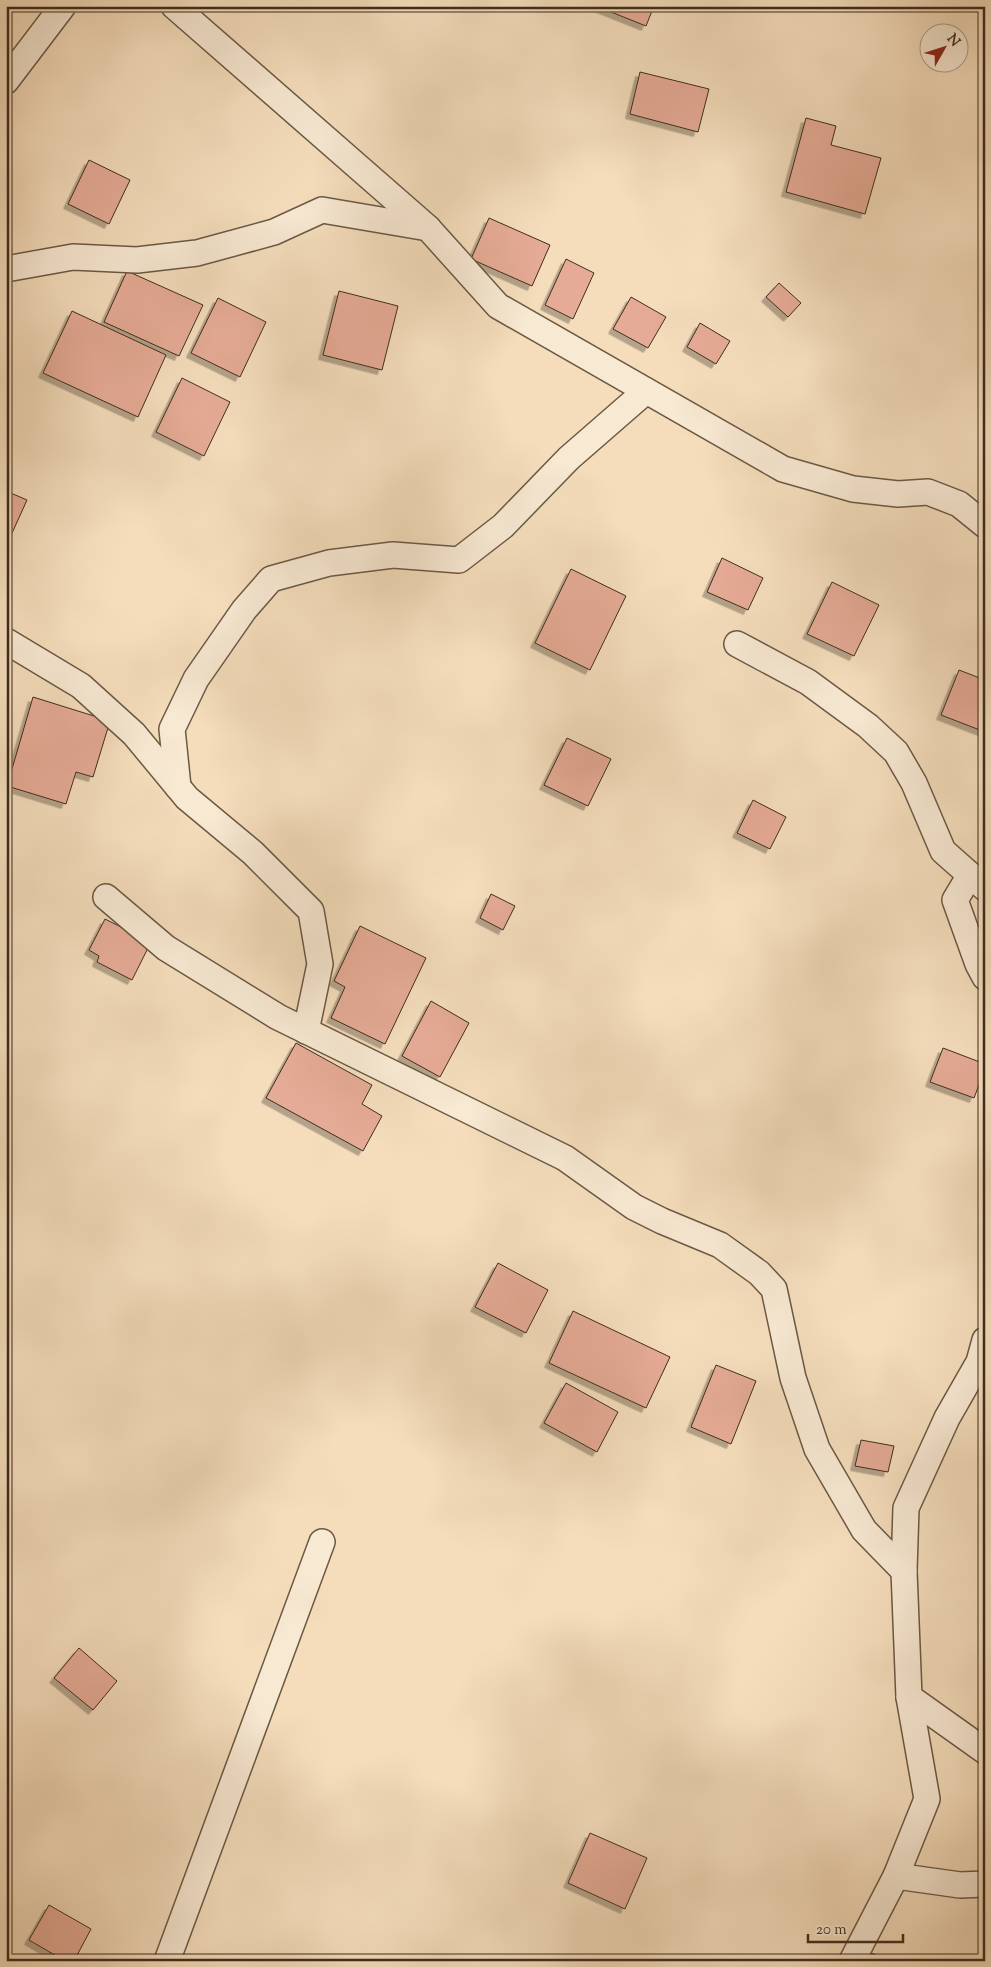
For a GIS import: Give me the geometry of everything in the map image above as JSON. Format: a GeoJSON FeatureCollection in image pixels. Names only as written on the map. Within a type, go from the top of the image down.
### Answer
{"type":"FeatureCollection","features":[{"type":"Feature","properties":{"kind":"street"},"geometry":{"type":"LineString","coordinates":[[6,81],[63,6]]}},
{"type":"Feature","properties":{"kind":"street"},"geometry":{"type":"LineString","coordinates":[[174,6],[428,228],[498,306],[783,469],[853,489],[898,494],[928,492],[959,504],[985,525]]}},
{"type":"Feature","properties":{"kind":"street"},"geometry":{"type":"LineString","coordinates":[[6,269],[73,257],[138,260],[197,253],[274,232],[322,210],[428,228]]}},
{"type":"Feature","properties":{"kind":"street"},"geometry":{"type":"LineString","coordinates":[[178,787],[172,729],[196,679],[244,610],[272,579],[329,563],[392,555],[458,560],[503,526],[569,458],[646,391]]}},
{"type":"Feature","properties":{"kind":"street"},"geometry":{"type":"LineString","coordinates":[[6,641],[81,686],[134,734],[186,798],[253,853],[311,911],[320,964],[306,1031]]}},
{"type":"Feature","properties":{"kind":"street"},"geometry":{"type":"LineString","coordinates":[[736,644],[808,682],[868,726],[896,752],[914,783],[943,851],[977,882],[955,900],[978,964],[985,977]]}},
{"type":"Feature","properties":{"kind":"street"},"geometry":{"type":"LineString","coordinates":[[106,897],[166,948],[278,1017],[565,1158],[634,1207],[720,1245],[759,1273],[774,1289],[793,1378],[817,1449],[864,1530],[904,1571]]}},
{"type":"Feature","properties":{"kind":"street"},"geometry":{"type":"LineString","coordinates":[[852,1961],[896,1876],[927,1799],[909,1697],[904,1571],[906,1508],[947,1418],[979,1362],[985,1340]]}},
{"type":"Feature","properties":{"kind":"street"},"geometry":{"type":"LineString","coordinates":[[167,1961],[322,1542]]}},
{"type":"Feature","properties":{"kind":"street"},"geometry":{"type":"LineString","coordinates":[[909,1697],[985,1751]]}},
{"type":"Feature","properties":{"kind":"street"},"geometry":{"type":"LineString","coordinates":[[896,1876],[960,1885],[985,1884]]}},
{"type":"Feature","properties":{"kind":"building"},"geometry":{"type":"Polygon","coordinates":[[[596,6],[654,6],[646,26],[596,6]]]}},
{"type":"Feature","properties":{"kind":"building"},"geometry":{"type":"Polygon","coordinates":[[[640,72],[709,89],[698,132],[630,114],[640,72]]]}},
{"type":"Feature","properties":{"kind":"building"},"geometry":{"type":"Polygon","coordinates":[[[806,118],[836,126],[831,145],[881,158],[865,214],[786,192],[806,118]]]}},
{"type":"Feature","properties":{"kind":"building"},"geometry":{"type":"Polygon","coordinates":[[[89,160],[130,180],[109,224],[68,204],[89,160]]]}},
{"type":"Feature","properties":{"kind":"building"},"geometry":{"type":"Polygon","coordinates":[[[489,218],[550,245],[532,286],[471,259],[489,218]]]}},
{"type":"Feature","properties":{"kind":"building"},"geometry":{"type":"Polygon","coordinates":[[[566,259],[594,273],[573,319],[545,305],[566,259]]]}},
{"type":"Feature","properties":{"kind":"building"},"geometry":{"type":"Polygon","coordinates":[[[127,271],[203,305],[179,356],[104,322],[127,271]]]}},
{"type":"Feature","properties":{"kind":"building"},"geometry":{"type":"Polygon","coordinates":[[[779,283],[801,303],[788,317],[766,297],[779,283]]]}},
{"type":"Feature","properties":{"kind":"building"},"geometry":{"type":"Polygon","coordinates":[[[339,291],[398,306],[382,370],[323,355],[339,291]]]}},
{"type":"Feature","properties":{"kind":"building"},"geometry":{"type":"Polygon","coordinates":[[[631,297],[666,317],[648,348],[613,329],[631,297]]]}},
{"type":"Feature","properties":{"kind":"building"},"geometry":{"type":"Polygon","coordinates":[[[218,298],[266,322],[240,377],[191,353],[218,298]]]}},
{"type":"Feature","properties":{"kind":"building"},"geometry":{"type":"Polygon","coordinates":[[[72,311],[166,355],[138,417],[43,373],[72,311]]]}},
{"type":"Feature","properties":{"kind":"building"},"geometry":{"type":"Polygon","coordinates":[[[700,323],[730,341],[716,364],[687,347],[700,323]]]}},
{"type":"Feature","properties":{"kind":"building"},"geometry":{"type":"Polygon","coordinates":[[[182,378],[230,402],[204,456],[156,432],[182,378]]]}},
{"type":"Feature","properties":{"kind":"building"},"geometry":{"type":"Polygon","coordinates":[[[6,491],[27,500],[8,542],[6,541],[6,491]]]}},
{"type":"Feature","properties":{"kind":"building"},"geometry":{"type":"Polygon","coordinates":[[[722,558],[763,578],[748,610],[707,592],[722,558]]]}},
{"type":"Feature","properties":{"kind":"building"},"geometry":{"type":"Polygon","coordinates":[[[571,569],[626,596],[590,670],[535,643],[571,569]]]}},
{"type":"Feature","properties":{"kind":"building"},"geometry":{"type":"Polygon","coordinates":[[[832,582],[879,605],[854,656],[807,634],[832,582]]]}},
{"type":"Feature","properties":{"kind":"building"},"geometry":{"type":"Polygon","coordinates":[[[959,670],[985,680],[985,732],[941,715],[959,670]]]}},
{"type":"Feature","properties":{"kind":"building"},"geometry":{"type":"Polygon","coordinates":[[[33,697],[110,721],[93,777],[76,772],[66,804],[7,786],[33,697]]]}},
{"type":"Feature","properties":{"kind":"building"},"geometry":{"type":"Polygon","coordinates":[[[567,738],[611,759],[588,806],[544,785],[567,738]]]}},
{"type":"Feature","properties":{"kind":"building"},"geometry":{"type":"Polygon","coordinates":[[[753,800],[786,817],[770,849],[737,833],[753,800]]]}},
{"type":"Feature","properties":{"kind":"building"},"geometry":{"type":"Polygon","coordinates":[[[491,894],[515,906],[503,930],[480,918],[491,894]]]}},
{"type":"Feature","properties":{"kind":"building"},"geometry":{"type":"Polygon","coordinates":[[[105,919],[151,942],[132,980],[97,962],[99,956],[89,950],[105,919]]]}},
{"type":"Feature","properties":{"kind":"building"},"geometry":{"type":"Polygon","coordinates":[[[360,926],[426,958],[385,1044],[331,1018],[345,987],[334,981],[360,926]]]}},
{"type":"Feature","properties":{"kind":"building"},"geometry":{"type":"Polygon","coordinates":[[[431,1001],[469,1023],[440,1077],[402,1056],[431,1001]]]}},
{"type":"Feature","properties":{"kind":"building"},"geometry":{"type":"Polygon","coordinates":[[[296,1043],[372,1085],[362,1104],[382,1116],[363,1151],[266,1098],[296,1043]]]}},
{"type":"Feature","properties":{"kind":"building"},"geometry":{"type":"Polygon","coordinates":[[[943,1048],[985,1064],[985,1069],[974,1098],[930,1082],[943,1048]]]}},
{"type":"Feature","properties":{"kind":"building"},"geometry":{"type":"Polygon","coordinates":[[[498,1263],[548,1290],[526,1333],[475,1307],[498,1263]]]}},
{"type":"Feature","properties":{"kind":"building"},"geometry":{"type":"Polygon","coordinates":[[[573,1311],[670,1357],[646,1408],[549,1363],[573,1311]]]}},
{"type":"Feature","properties":{"kind":"building"},"geometry":{"type":"Polygon","coordinates":[[[716,1365],[756,1381],[731,1444],[691,1427],[716,1365]]]}},
{"type":"Feature","properties":{"kind":"building"},"geometry":{"type":"Polygon","coordinates":[[[566,1383],[618,1412],[597,1452],[544,1423],[566,1383]]]}},
{"type":"Feature","properties":{"kind":"building"},"geometry":{"type":"Polygon","coordinates":[[[861,1440],[894,1446],[888,1472],[855,1466],[861,1440]]]}},
{"type":"Feature","properties":{"kind":"building"},"geometry":{"type":"Polygon","coordinates":[[[79,1648],[117,1681],[93,1710],[54,1678],[79,1648]]]}},
{"type":"Feature","properties":{"kind":"building"},"geometry":{"type":"Polygon","coordinates":[[[590,1833],[647,1858],[625,1909],[568,1883],[590,1833]]]}},
{"type":"Feature","properties":{"kind":"building"},"geometry":{"type":"Polygon","coordinates":[[[49,1905],[91,1929],[74,1961],[65,1961],[29,1940],[49,1905]]]}},
{"type":"Feature","properties":{"kind":"building"},"geometry":{"type":"Polygon","coordinates":[[[856,1946],[889,1961],[850,1961],[856,1946]]]}}]}
